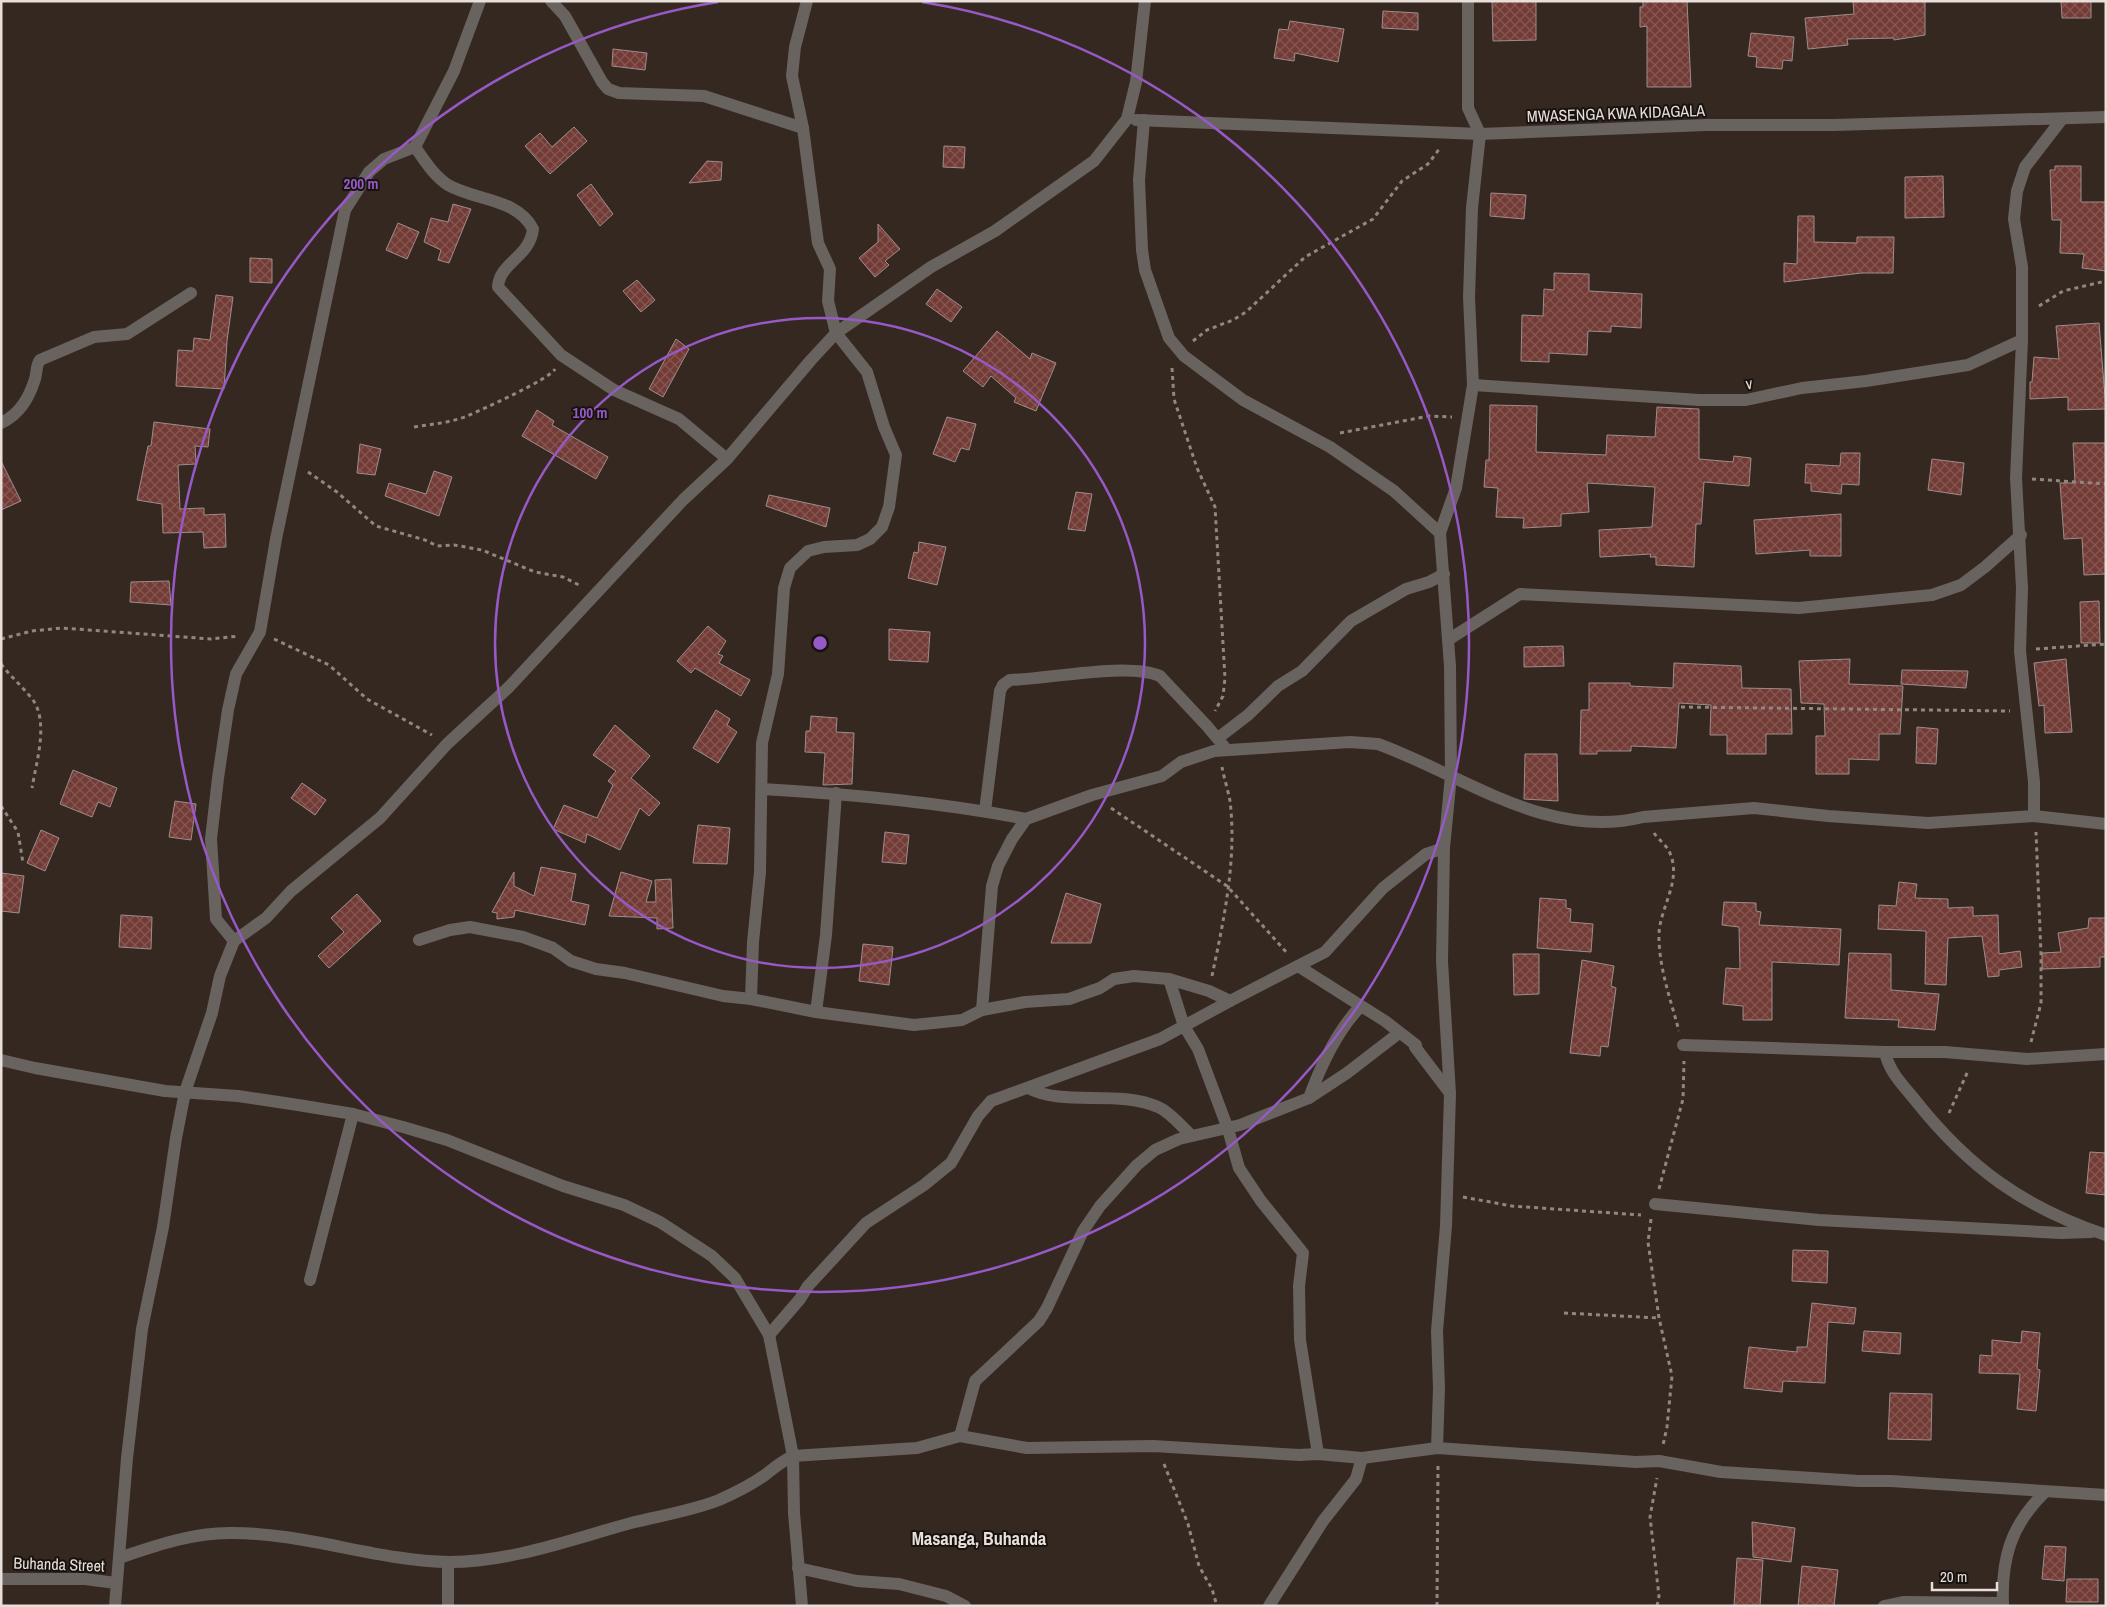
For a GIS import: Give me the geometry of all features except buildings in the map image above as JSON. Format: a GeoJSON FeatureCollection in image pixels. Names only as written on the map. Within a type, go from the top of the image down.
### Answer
{"type":"FeatureCollection","features":[{"type":"Feature","properties":{"kind":"street"},"geometry":{"type":"LineString","coordinates":[[234,941],[216,919],[211,839],[218,778],[236,674],[260,632],[276,539],[345,210],[356,190],[384,159],[415,147],[454,71],[480,1]]}},
{"type":"Feature","properties":{"kind":"street"},"geometry":{"type":"LineString","coordinates":[[551,1],[565,16],[602,82],[608,89],[619,93],[704,96],[803,128]]}},
{"type":"Feature","properties":{"kind":"street"},"geometry":{"type":"LineString","coordinates":[[752,999],[753,942],[760,872],[762,743],[778,674],[784,588],[790,568],[808,551],[824,547],[857,545],[870,539],[882,527],[890,499],[895,466],[895,448],[884,427],[867,372],[836,333],[828,301],[830,269],[818,243],[803,128],[792,76],[795,48],[807,1]]}},
{"type":"Feature","properties":{"kind":"street"},"geometry":{"type":"LineString","coordinates":[[115,1606],[127,1458],[142,1329],[163,1228],[185,1092],[212,1013],[220,976],[234,941],[266,918],[291,891],[380,818],[447,744],[509,688],[683,500],[727,459],[836,333],[931,267],[995,231],[1094,161],[1127,119],[1136,82],[1145,1]]}},
{"type":"Feature","properties":{"kind":"street"},"geometry":{"type":"LineString","coordinates":[[1437,1448],[1438,1331],[1447,1195],[1450,1094],[1442,961],[1444,848],[1451,776],[1448,640],[1440,533],[1456,488],[1473,385],[1470,297],[1472,208],[1480,134],[1468,108],[1468,1]]}},
{"type":"Feature","properties":{"kind":"street","name":"MWASENGA KWA KIDAGALA"},"geometry":{"type":"LineString","coordinates":[[1127,119],[1253,126],[1450,131],[1480,134],[1706,125],[1834,125],[2106,117]]}},
{"type":"Feature","properties":{"kind":"street"},"geometry":{"type":"LineString","coordinates":[[2034,816],[2034,782],[2020,651],[2021,535],[2016,478],[2022,340],[2022,267],[2014,219],[2017,191],[2025,167],[2062,119]]}},
{"type":"Feature","properties":{"kind":"street"},"geometry":{"type":"LineString","coordinates":[[1144,120],[1139,180],[1142,250],[1145,270],[1169,338],[1184,356],[1243,400],[1330,447],[1394,491],[1440,533]]}},
{"type":"Feature","properties":{"kind":"street"},"geometry":{"type":"LineString","coordinates":[[415,147],[431,170],[447,184],[463,193],[509,206],[529,221],[533,229],[529,246],[502,272],[498,279],[498,287],[561,355],[614,390],[679,419],[727,459]]}},
{"type":"Feature","properties":{"kind":"street"},"geometry":{"type":"LineString","coordinates":[[1,423],[24,406],[35,378],[37,363],[40,360],[94,337],[127,334],[191,293]]}},
{"type":"Feature","properties":{"kind":"street","name":"v"},"geometry":{"type":"LineString","coordinates":[[1473,385],[1746,400],[1802,388],[1866,381],[1968,365],[2022,340]]}},
{"type":"Feature","properties":{"kind":"street"},"geometry":{"type":"LineString","coordinates":[[1448,640],[1520,594],[1799,608],[1932,595],[1961,585],[1985,567],[2021,535]]}},
{"type":"Feature","properties":{"kind":"street"},"geometry":{"type":"LineString","coordinates":[[1218,738],[1248,715],[1278,686],[1302,671],[1351,621],[1399,593],[1429,582],[1444,574]]}},
{"type":"Feature","properties":{"kind":"street"},"geometry":{"type":"LineString","coordinates":[[985,811],[1000,692],[1003,685],[1010,680],[1107,672],[1149,672],[1160,676],[1227,750]]}},
{"type":"Feature","properties":{"kind":"street"},"geometry":{"type":"LineString","coordinates":[[762,789],[836,793],[985,811],[1026,819],[1092,795],[1162,776],[1180,762],[1214,751],[1350,742],[1378,744],[1552,817],[1591,822],[1628,821],[1643,817],[1754,808],[1828,816],[1928,823],[2034,816],[2106,824]]}},
{"type":"Feature","properties":{"kind":"street"},"geometry":{"type":"LineString","coordinates":[[816,1012],[826,935],[836,793]]}},
{"type":"Feature","properties":{"kind":"street"},"geometry":{"type":"LineString","coordinates":[[982,1010],[992,886],[998,866],[1012,839],[1026,819]]}},
{"type":"Feature","properties":{"kind":"street"},"geometry":{"type":"LineString","coordinates":[[769,1335],[800,1299],[808,1286],[866,1223],[924,1185],[951,1163],[978,1116],[992,1102],[1160,1039],[1325,952],[1383,888],[1426,854],[1444,848]]}},
{"type":"Feature","properties":{"kind":"street"},"geometry":{"type":"LineString","coordinates":[[419,940],[470,926],[523,937],[553,948],[571,961],[596,968],[723,996],[752,999],[816,1012],[914,1025],[962,1020],[982,1010],[1026,1002],[1069,999],[1100,988],[1114,979],[1134,976],[1169,979],[1209,991],[1230,1001]]}},
{"type":"Feature","properties":{"kind":"street"},"geometry":{"type":"LineString","coordinates":[[1298,966],[1360,1007],[1385,1021],[1398,1033],[1416,1045],[1415,1047],[1450,1094]]}},
{"type":"Feature","properties":{"kind":"street"},"geometry":{"type":"LineString","coordinates":[[1169,979],[1184,1026],[1198,1049],[1228,1129],[1239,1168],[1261,1201],[1303,1253],[1300,1286],[1300,1340],[1318,1454]]}},
{"type":"Feature","properties":{"kind":"street"},"geometry":{"type":"LineString","coordinates":[[1309,1098],[1320,1069],[1340,1030],[1360,1007]]}},
{"type":"Feature","properties":{"kind":"street"},"geometry":{"type":"LineString","coordinates":[[960,1436],[970,1391],[975,1381],[1039,1321],[1084,1231],[1100,1206],[1125,1176],[1146,1157],[1167,1144],[1191,1135],[1228,1129],[1309,1098],[1347,1073],[1398,1033]]}},
{"type":"Feature","properties":{"kind":"street"},"geometry":{"type":"LineString","coordinates":[[1683,1045],[1885,1052],[1945,1052],[2027,1059],[2106,1054]]}},
{"type":"Feature","properties":{"kind":"street"},"geometry":{"type":"LineString","coordinates":[[1885,1052],[1888,1066],[1942,1130],[1986,1174],[2026,1201],[2102,1233]]}},
{"type":"Feature","properties":{"kind":"street"},"geometry":{"type":"LineString","coordinates":[[1,1060],[35,1068],[185,1092],[238,1096],[353,1114],[447,1140],[563,1186],[624,1205],[660,1222],[712,1256],[735,1278],[769,1335],[793,1456],[798,1568],[802,1606]]}},
{"type":"Feature","properties":{"kind":"street"},"geometry":{"type":"LineString","coordinates":[[1028,1088],[1052,1096],[1111,1097],[1135,1100],[1160,1107],[1191,1135]]}},
{"type":"Feature","properties":{"kind":"street"},"geometry":{"type":"LineString","coordinates":[[310,1280],[353,1114]]}},
{"type":"Feature","properties":{"kind":"street"},"geometry":{"type":"LineString","coordinates":[[1655,1204],[1819,1220],[2061,1233],[2102,1233]]}},
{"type":"Feature","properties":{"kind":"street"},"geometry":{"type":"LineString","coordinates":[[119,1558],[156,1545],[186,1538],[230,1533],[319,1543],[398,1558],[448,1562],[485,1561],[553,1545],[717,1501],[745,1487],[779,1462],[793,1456],[917,1448],[960,1436],[1027,1448],[1153,1446],[1362,1458],[1437,1448],[1636,1462],[1659,1461],[1721,1472],[2106,1495]]}},
{"type":"Feature","properties":{"kind":"street"},"geometry":{"type":"LineString","coordinates":[[1269,1606],[1323,1521],[1356,1478],[1362,1458]]}},
{"type":"Feature","properties":{"kind":"street"},"geometry":{"type":"LineString","coordinates":[[1884,1606],[1904,1602],[2003,1604],[2012,1535],[2028,1509],[2045,1492]]}},
{"type":"Feature","properties":{"kind":"street"},"geometry":{"type":"LineString","coordinates":[[448,1562],[448,1606]]}},
{"type":"Feature","properties":{"kind":"street"},"geometry":{"type":"LineString","coordinates":[[798,1568],[857,1581],[899,1584],[946,1596],[965,1606]]}},
{"type":"Feature","properties":{"kind":"street","name":"Buhanda Street"},"geometry":{"type":"LineString","coordinates":[[1,1579],[85,1579],[116,1582]]}},
{"type":"Feature","properties":{"kind":"path"},"geometry":{"type":"LineString","coordinates":[[1184,356],[1192,341],[1207,330],[1233,320],[1246,312],[1304,257],[1373,219],[1402,180],[1428,164],[1436,155],[1450,131]]}},
{"type":"Feature","properties":{"kind":"path"},"geometry":{"type":"LineString","coordinates":[[2022,317],[2063,291],[2106,280]]}},
{"type":"Feature","properties":{"kind":"path"},"geometry":{"type":"LineString","coordinates":[[1169,338],[1174,399],[1197,468],[1215,507],[1225,678],[1223,696],[1207,726]]}},
{"type":"Feature","properties":{"kind":"path"},"geometry":{"type":"LineString","coordinates":[[414,427],[467,416],[539,382],[553,373],[561,355]]}},
{"type":"Feature","properties":{"kind":"path"},"geometry":{"type":"LineString","coordinates":[[1310,436],[1350,432],[1429,416],[1452,417],[1466,425]]}},
{"type":"Feature","properties":{"kind":"path"},"geometry":{"type":"LineString","coordinates":[[293,461],[337,492],[376,526],[425,540],[437,546],[464,546],[482,550],[535,572],[569,579],[585,589],[590,602]]}},
{"type":"Feature","properties":{"kind":"path"},"geometry":{"type":"LineString","coordinates":[[2016,478],[2106,484]]}},
{"type":"Feature","properties":{"kind":"path"},"geometry":{"type":"LineString","coordinates":[[1,638],[32,631],[62,628],[230,639],[256,630],[306,656],[329,665],[367,699],[447,744]]}},
{"type":"Feature","properties":{"kind":"path"},"geometry":{"type":"LineString","coordinates":[[2020,651],[2106,644]]}},
{"type":"Feature","properties":{"kind":"path"},"geometry":{"type":"LineString","coordinates":[[1,664],[32,700],[40,715],[40,729],[32,788]]}},
{"type":"Feature","properties":{"kind":"path"},"geometry":{"type":"LineString","coordinates":[[1681,707],[2027,711]]}},
{"type":"Feature","properties":{"kind":"path"},"geometry":{"type":"LineString","coordinates":[[1209,991],[1226,909],[1231,844],[1230,801],[1222,768],[1214,751]]}},
{"type":"Feature","properties":{"kind":"path"},"geometry":{"type":"LineString","coordinates":[[1092,795],[1227,886],[1275,937],[1298,966]]}},
{"type":"Feature","properties":{"kind":"path"},"geometry":{"type":"LineString","coordinates":[[1,806],[18,832],[23,862]]}},
{"type":"Feature","properties":{"kind":"path"},"geometry":{"type":"LineString","coordinates":[[2027,1059],[2041,1003],[2039,857],[2034,816]]}},
{"type":"Feature","properties":{"kind":"path"},"geometry":{"type":"LineString","coordinates":[[1643,817],[1669,851],[1674,872],[1672,890],[1659,919],[1658,938],[1660,958],[1683,1045],[1685,1087],[1655,1204]]}},
{"type":"Feature","properties":{"kind":"path"},"geometry":{"type":"LineString","coordinates":[[1942,1130],[1973,1055]]}},
{"type":"Feature","properties":{"kind":"path"},"geometry":{"type":"LineString","coordinates":[[1447,1195],[1512,1206],[1652,1215],[1648,1242],[1659,1318],[1672,1376],[1667,1427],[1659,1461],[1650,1517],[1659,1596],[1657,1606]]}},
{"type":"Feature","properties":{"kind":"path"},"geometry":{"type":"LineString","coordinates":[[1564,1313],[1659,1318]]}},
{"type":"Feature","properties":{"kind":"path"},"geometry":{"type":"LineString","coordinates":[[1153,1446],[1167,1470],[1188,1524],[1199,1566],[1212,1589],[1217,1606]]}},
{"type":"Feature","properties":{"kind":"path"},"geometry":{"type":"LineString","coordinates":[[1437,1448],[1439,1482],[1437,1606]]}},
{"type":"Feature","properties":{"kind":"district","name":"Masanga, Buhanda"},"geometry":{"type":"Point","coordinates":[979,1538]}}]}
